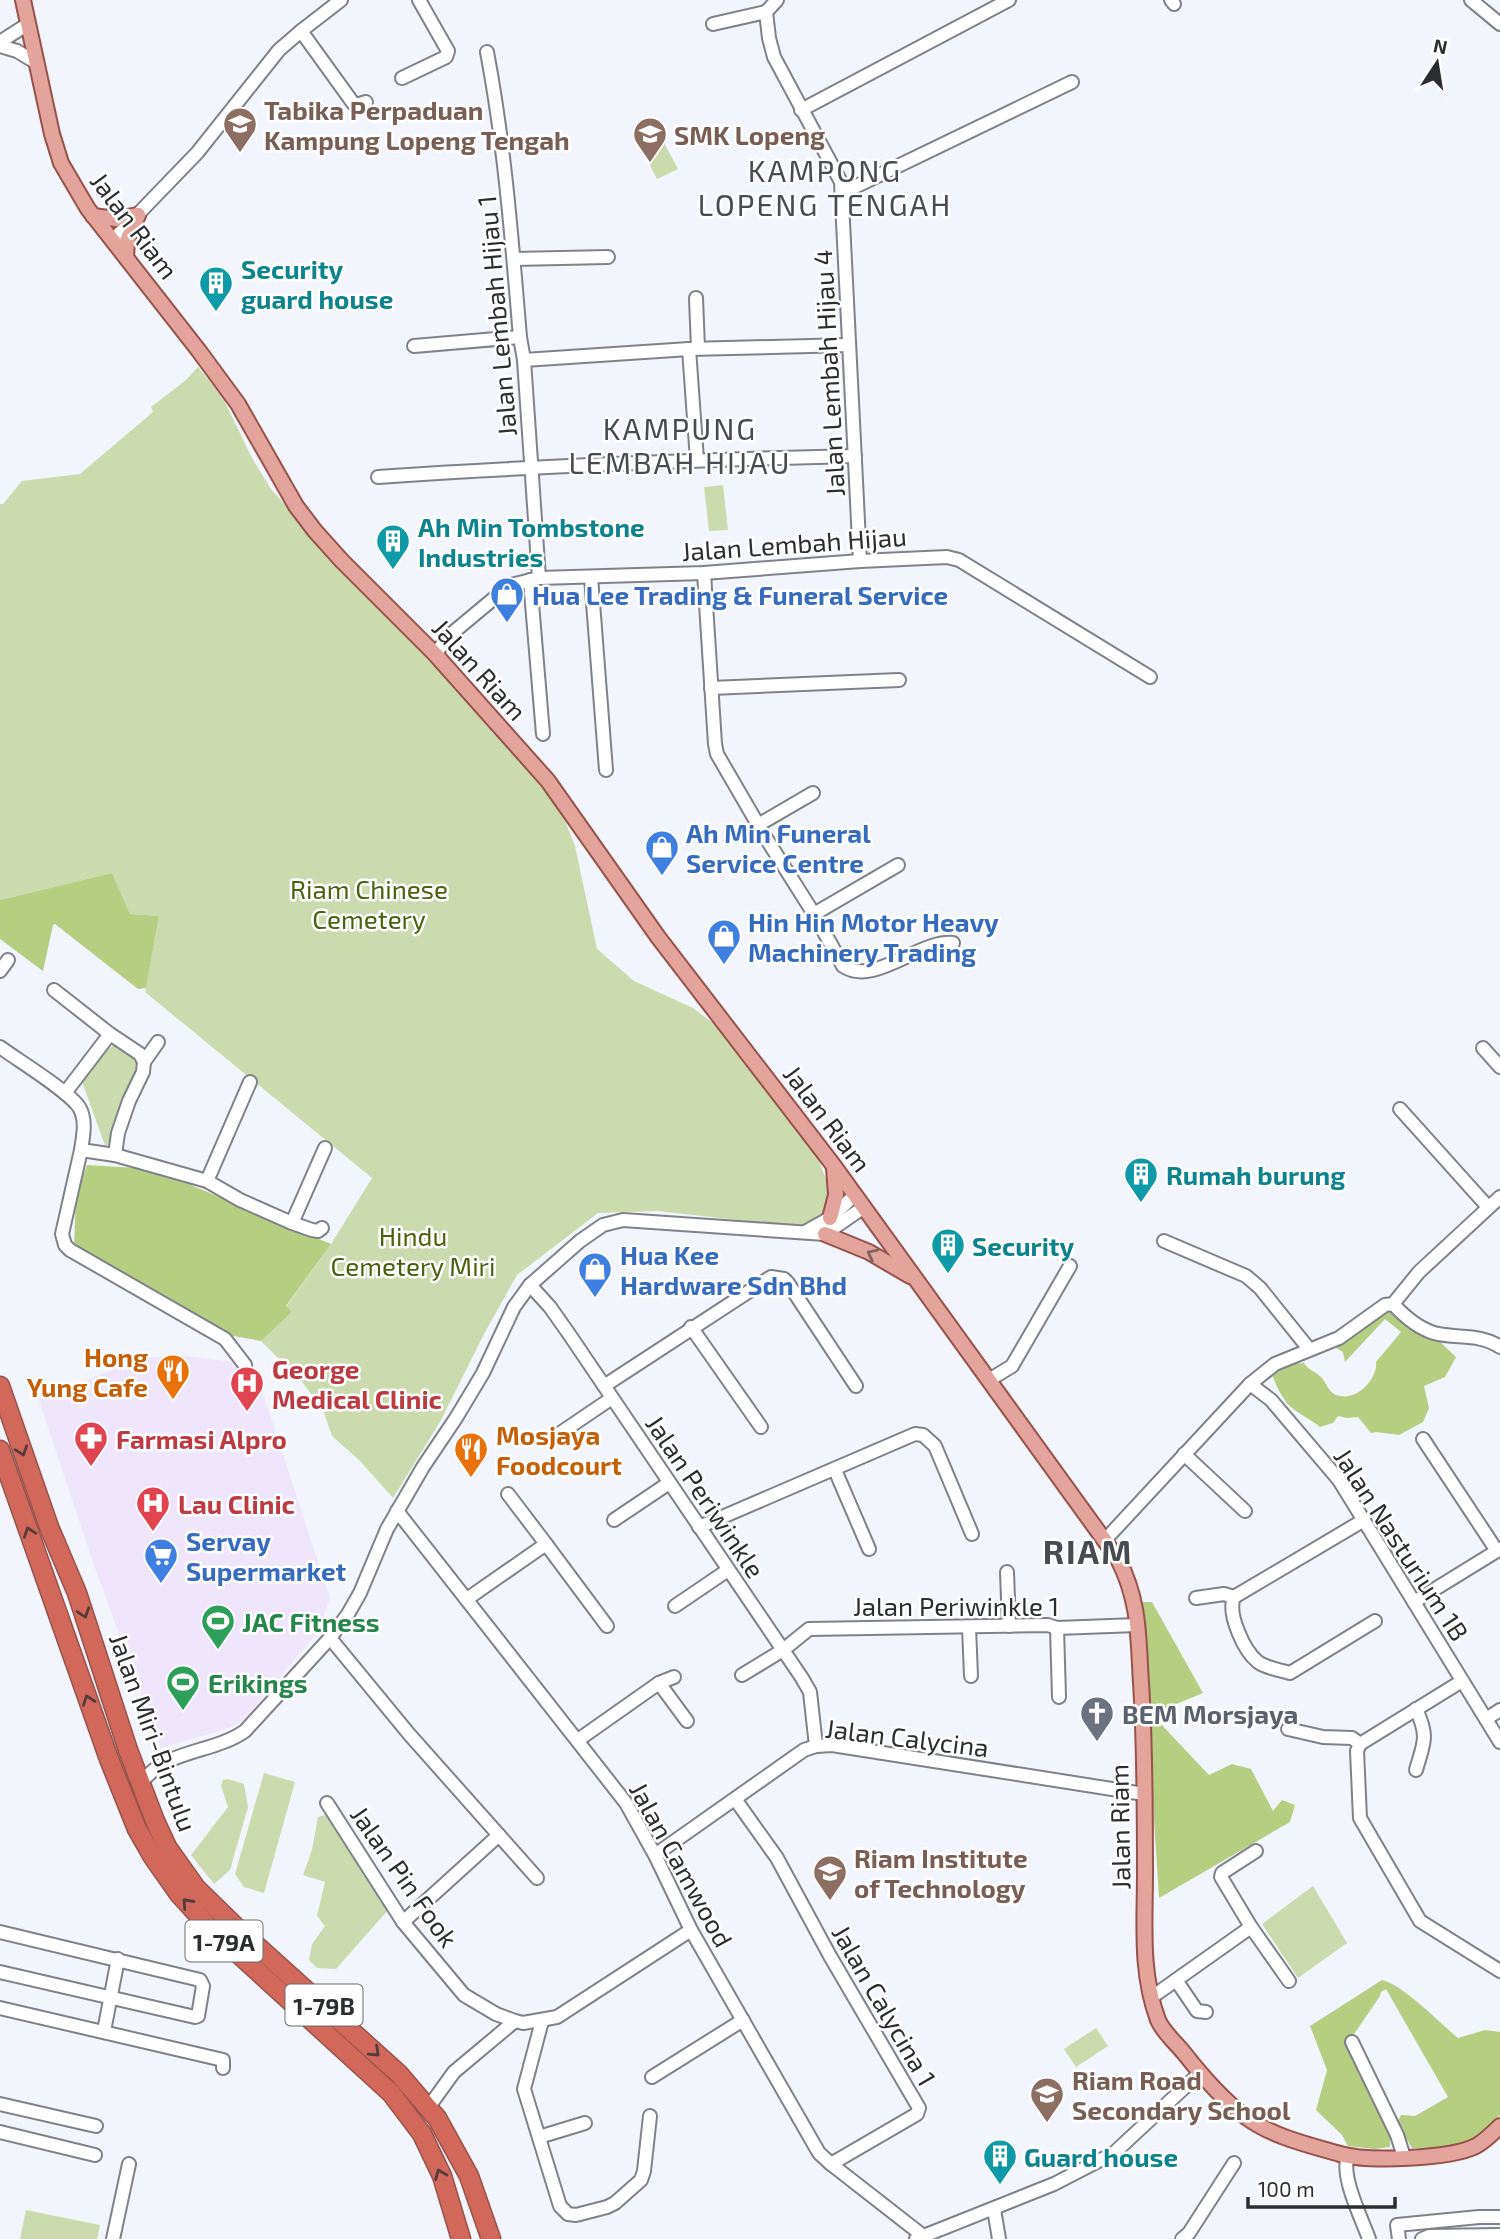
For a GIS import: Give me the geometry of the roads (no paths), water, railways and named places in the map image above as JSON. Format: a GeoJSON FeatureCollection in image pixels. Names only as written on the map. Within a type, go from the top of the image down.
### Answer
{"type":"FeatureCollection","features":[{"type":"Feature","properties":{"kind":"highway","name":"Jalan Miri-Bintulu"},"geometry":{"type":"LineString","coordinates":[[0,1386],[49,1527],[77,1592],[131,1758],[167,1847],[196,1888],[399,2074],[437,2118],[469,2176],[491,2239]]}},
{"type":"Feature","properties":{"kind":"highway","name":"Jalan Miri-Bintulu"},"geometry":{"type":"LineString","coordinates":[[0,1450],[114,1771],[137,1829],[152,1857],[179,1895],[209,1927],[391,2093],[422,2134],[442,2176],[461,2239]]}},
{"type":"Feature","properties":{"kind":"highway"},"geometry":{"type":"LineString","coordinates":[[49,1527],[62,1583],[60,1592],[52,1597]]}},
{"type":"Feature","properties":{"kind":"main road","name":"Jalan Riam"},"geometry":{"type":"LineString","coordinates":[[23,0],[52,134],[61,163],[93,216],[238,404],[296,506],[315,531],[435,654],[548,780],[658,937],[860,1201],[1105,1540],[1129,1580],[1135,1601],[1137,1625],[1144,1794],[1144,1947],[1146,1968],[1159,2023],[1200,2073],[1236,2109],[1260,2126],[1298,2141],[1348,2156],[1404,2157],[1460,2152],[1477,2146],[1500,2126]]}},
{"type":"Feature","properties":{"kind":"main road"},"geometry":{"type":"LineString","coordinates":[[93,216],[116,219],[138,215]]}},
{"type":"Feature","properties":{"kind":"main road"},"geometry":{"type":"LineString","coordinates":[[126,257],[127,241],[138,215]]}},
{"type":"Feature","properties":{"kind":"main road"},"geometry":{"type":"LineString","coordinates":[[830,1218],[836,1195],[834,1166]]}},
{"type":"Feature","properties":{"kind":"main road"},"geometry":{"type":"LineString","coordinates":[[825,1234],[869,1252],[917,1280]]}},
{"type":"Feature","properties":{"kind":"street"},"geometry":{"type":"LineString","coordinates":[[113,240],[197,153],[279,50],[341,0]]}},
{"type":"Feature","properties":{"kind":"street"},"geometry":{"type":"LineString","coordinates":[[402,78],[446,57],[448,51],[419,0]]}},
{"type":"Feature","properties":{"kind":"street"},"geometry":{"type":"LineString","coordinates":[[713,23],[766,12],[777,0]]}},
{"type":"Feature","properties":{"kind":"street"},"geometry":{"type":"LineString","coordinates":[[801,110],[1009,0]]}},
{"type":"Feature","properties":{"kind":"street"},"geometry":{"type":"LineString","coordinates":[[1471,0],[1500,24]]}},
{"type":"Feature","properties":{"kind":"street"},"geometry":{"type":"LineString","coordinates":[[766,12],[774,57],[841,188],[1072,82]]}},
{"type":"Feature","properties":{"kind":"street"},"geometry":{"type":"LineString","coordinates":[[0,44],[28,24]]}},
{"type":"Feature","properties":{"kind":"street"},"geometry":{"type":"LineString","coordinates":[[301,31],[353,103],[356,105],[366,102]]}},
{"type":"Feature","properties":{"kind":"street"},"geometry":{"type":"LineString","coordinates":[[0,44],[37,63]]}},
{"type":"Feature","properties":{"kind":"street","name":"Jalan Lembah Hijau 1"},"geometry":{"type":"LineString","coordinates":[[488,52],[500,123],[524,360],[543,734]]}},
{"type":"Feature","properties":{"kind":"street","name":"Jalan Lembah Hijau 4"},"geometry":{"type":"LineString","coordinates":[[841,188],[860,561]]}},
{"type":"Feature","properties":{"kind":"street"},"geometry":{"type":"LineString","coordinates":[[514,259],[608,257]]}},
{"type":"Feature","properties":{"kind":"street"},"geometry":{"type":"LineString","coordinates":[[696,298],[693,349],[697,460]]}},
{"type":"Feature","properties":{"kind":"street"},"geometry":{"type":"LineString","coordinates":[[414,346],[520,337]]}},
{"type":"Feature","properties":{"kind":"street"},"geometry":{"type":"LineString","coordinates":[[524,360],[693,349],[849,345]]}},
{"type":"Feature","properties":{"kind":"street"},"geometry":{"type":"LineString","coordinates":[[378,477],[531,467],[855,456]]}},
{"type":"Feature","properties":{"kind":"street","name":"Jalan Lembah Hijau"},"geometry":{"type":"LineString","coordinates":[[435,654],[450,635],[511,585],[534,579],[704,573],[935,557],[959,560],[1150,677]]}},
{"type":"Feature","properties":{"kind":"street"},"geometry":{"type":"LineString","coordinates":[[704,573],[717,754],[843,966],[849,971],[867,972],[940,942],[953,943]]}},
{"type":"Feature","properties":{"kind":"street"},"geometry":{"type":"LineString","coordinates":[[591,577],[606,771]]}},
{"type":"Feature","properties":{"kind":"street"},"geometry":{"type":"LineString","coordinates":[[711,688],[899,680]]}},
{"type":"Feature","properties":{"kind":"street"},"geometry":{"type":"LineString","coordinates":[[758,825],[813,793]]}},
{"type":"Feature","properties":{"kind":"street"},"geometry":{"type":"LineString","coordinates":[[814,914],[898,866]]}},
{"type":"Feature","properties":{"kind":"street"},"geometry":{"type":"LineString","coordinates":[[54,990],[140,1054],[144,1062]]}},
{"type":"Feature","properties":{"kind":"street"},"geometry":{"type":"LineString","coordinates":[[65,1093],[110,1034]]}},
{"type":"Feature","properties":{"kind":"street"},"geometry":{"type":"LineString","coordinates":[[115,1155],[118,1133],[129,1101],[143,1072],[144,1062],[158,1042]]}},
{"type":"Feature","properties":{"kind":"street"},"geometry":{"type":"LineString","coordinates":[[0,1047],[65,1093],[79,1108],[83,1120],[81,1150],[62,1234],[65,1245],[225,1339],[245,1365]]}},
{"type":"Feature","properties":{"kind":"street"},"geometry":{"type":"LineString","coordinates":[[1483,1048],[1500,1067]]}},
{"type":"Feature","properties":{"kind":"street"},"geometry":{"type":"LineString","coordinates":[[206,1181],[250,1082]]}},
{"type":"Feature","properties":{"kind":"street"},"geometry":{"type":"LineString","coordinates":[[1400,1109],[1488,1207]]}},
{"type":"Feature","properties":{"kind":"street"},"geometry":{"type":"LineString","coordinates":[[292,1223],[325,1148]]}},
{"type":"Feature","properties":{"kind":"street"},"geometry":{"type":"LineString","coordinates":[[81,1150],[115,1155],[206,1181],[240,1200],[292,1223],[312,1230],[318,1231],[322,1228]]}},
{"type":"Feature","properties":{"kind":"street"},"geometry":{"type":"LineString","coordinates":[[1105,1540],[1250,1384],[1275,1364],[1339,1338],[1385,1305],[1393,1304],[1419,1272],[1500,1196]]}},
{"type":"Feature","properties":{"kind":"street"},"geometry":{"type":"LineString","coordinates":[[802,1233],[860,1201]]}},
{"type":"Feature","properties":{"kind":"street"},"geometry":{"type":"LineString","coordinates":[[141,1783],[160,1764],[245,1731],[330,1638],[360,1593],[397,1511],[483,1373],[514,1307],[530,1285],[587,1236],[603,1225],[623,1220],[825,1234],[860,1201]]}},
{"type":"Feature","properties":{"kind":"street"},"geometry":{"type":"LineString","coordinates":[[1164,1241],[1246,1276],[1260,1288],[1309,1349]]}},
{"type":"Feature","properties":{"kind":"street"},"geometry":{"type":"LineString","coordinates":[[989,1380],[1012,1366],[1070,1266]]}},
{"type":"Feature","properties":{"kind":"street"},"geometry":{"type":"LineString","coordinates":[[604,1385],[764,1279],[771,1277],[784,1279],[856,1386]]}},
{"type":"Feature","properties":{"kind":"street","name":"Jalan Periwinkle"},"geometry":{"type":"LineString","coordinates":[[530,1285],[550,1307],[604,1385],[810,1692],[816,1746]]}},
{"type":"Feature","properties":{"kind":"street"},"geometry":{"type":"LineString","coordinates":[[1393,1304],[1406,1318],[1433,1333],[1474,1337],[1494,1343],[1500,1348]]}},
{"type":"Feature","properties":{"kind":"street"},"geometry":{"type":"LineString","coordinates":[[691,1327],[761,1427]]}},
{"type":"Feature","properties":{"kind":"street","name":"Jalan Nasturium 1B"},"geometry":{"type":"LineString","coordinates":[[1250,1384],[1271,1400],[1339,1480],[1500,1742]]}},
{"type":"Feature","properties":{"kind":"street"},"geometry":{"type":"LineString","coordinates":[[553,1438],[612,1398]]}},
{"type":"Feature","properties":{"kind":"street"},"geometry":{"type":"LineString","coordinates":[[699,1527],[915,1434],[923,1435],[935,1446],[972,1534]]}},
{"type":"Feature","properties":{"kind":"street"},"geometry":{"type":"LineString","coordinates":[[1414,1602],[1499,1550],[1423,1440]]}},
{"type":"Feature","properties":{"kind":"street"},"geometry":{"type":"LineString","coordinates":[[1184,1454],[1245,1511]]}},
{"type":"Feature","properties":{"kind":"street"},"geometry":{"type":"LineString","coordinates":[[835,1470],[869,1549]]}},
{"type":"Feature","properties":{"kind":"street"},"geometry":{"type":"LineString","coordinates":[[614,1520],[669,1482]]}},
{"type":"Feature","properties":{"kind":"street"},"geometry":{"type":"LineString","coordinates":[[508,1494],[607,1626]]}},
{"type":"Feature","properties":{"kind":"street","name":"Jalan Camwood"},"geometry":{"type":"LineString","coordinates":[[397,1511],[626,1803],[655,1855],[691,1930],[819,2153],[919,2237]]}},
{"type":"Feature","properties":{"kind":"street"},"geometry":{"type":"LineString","coordinates":[[1364,1520],[1234,1597],[1232,1602],[1235,1627],[1257,1661],[1290,1673],[1376,1621]]}},
{"type":"Feature","properties":{"kind":"street"},"geometry":{"type":"LineString","coordinates":[[467,1600],[546,1544]]}},
{"type":"Feature","properties":{"kind":"street"},"geometry":{"type":"LineString","coordinates":[[675,1606],[728,1570]]}},
{"type":"Feature","properties":{"kind":"street"},"geometry":{"type":"LineString","coordinates":[[1007,1572],[1009,1626]]}},
{"type":"Feature","properties":{"kind":"street"},"geometry":{"type":"LineString","coordinates":[[1196,1598],[1224,1594],[1234,1597]]}},
{"type":"Feature","properties":{"kind":"street","name":"Jalan Periwinkle 1"},"geometry":{"type":"LineString","coordinates":[[742,1675],[783,1650],[809,1629],[1137,1625]]}},
{"type":"Feature","properties":{"kind":"street"},"geometry":{"type":"LineString","coordinates":[[969,1627],[971,1676]]}},
{"type":"Feature","properties":{"kind":"street"},"geometry":{"type":"LineString","coordinates":[[1057,1628],[1059,1697]]}},
{"type":"Feature","properties":{"kind":"street"},"geometry":{"type":"LineString","coordinates":[[330,1638],[409,1734],[537,1878]]}},
{"type":"Feature","properties":{"kind":"street"},"geometry":{"type":"LineString","coordinates":[[578,1740],[659,1684],[674,1677]]}},
{"type":"Feature","properties":{"kind":"street"},"geometry":{"type":"LineString","coordinates":[[1462,1681],[1360,1744],[1357,1751],[1360,1818],[1420,1921],[1500,1971]]}},
{"type":"Feature","properties":{"kind":"street"},"geometry":{"type":"LineString","coordinates":[[659,1684],[687,1721]]}},
{"type":"Feature","properties":{"kind":"street"},"geometry":{"type":"LineString","coordinates":[[1416,1709],[1425,1728],[1416,1770]]}},
{"type":"Feature","properties":{"kind":"street"},"geometry":{"type":"LineString","coordinates":[[1486,1719],[1500,1710]]}},
{"type":"Feature","properties":{"kind":"street"},"geometry":{"type":"LineString","coordinates":[[1288,1729],[1323,1737],[1352,1738],[1360,1744]]}},
{"type":"Feature","properties":{"kind":"street","name":"Jalan Calycina"},"geometry":{"type":"LineString","coordinates":[[655,1855],[804,1750],[816,1746],[831,1745],[1144,1794]]}},
{"type":"Feature","properties":{"kind":"street"},"geometry":{"type":"LineString","coordinates":[[131,1758],[160,1764]]}},
{"type":"Feature","properties":{"kind":"street","name":"Jalan Calycina 1"},"geometry":{"type":"LineString","coordinates":[[735,1799],[777,1858],[830,1956],[919,2108],[917,2114],[831,2164]]}},
{"type":"Feature","properties":{"kind":"street","name":"Jalan Pin Fook"},"geometry":{"type":"LineString","coordinates":[[327,1803],[403,1922],[464,1994],[496,2014],[515,2021],[523,2023],[557,2017],[691,1930]]}},
{"type":"Feature","properties":{"kind":"street"},"geometry":{"type":"LineString","coordinates":[[403,1922],[499,1835]]}},
{"type":"Feature","properties":{"kind":"street"},"geometry":{"type":"LineString","coordinates":[[1256,1851],[1222,1873],[1221,1878],[1289,1982]]}},
{"type":"Feature","properties":{"kind":"street"},"geometry":{"type":"LineString","coordinates":[[1152,1997],[1251,1927]]}},
{"type":"Feature","properties":{"kind":"street"},"geometry":{"type":"LineString","coordinates":[[0,1932],[200,1980],[203,1986],[198,2016],[195,2017],[0,1972]]}},
{"type":"Feature","properties":{"kind":"street"},"geometry":{"type":"LineString","coordinates":[[104,2031],[118,1959]]}},
{"type":"Feature","properties":{"kind":"street"},"geometry":{"type":"LineString","coordinates":[[1176,1980],[1197,2011],[1206,2012]]}},
{"type":"Feature","properties":{"kind":"street"},"geometry":{"type":"LineString","coordinates":[[0,2008],[223,2060],[223,2068]]}},
{"type":"Feature","properties":{"kind":"street"},"geometry":{"type":"LineString","coordinates":[[652,2077],[743,2020]]}},
{"type":"Feature","properties":{"kind":"street"},"geometry":{"type":"LineString","coordinates":[[428,2108],[454,2072],[515,2021]]}},
{"type":"Feature","properties":{"kind":"street"},"geometry":{"type":"LineString","coordinates":[[542,2021],[524,2089],[560,2206],[568,2214],[576,2215],[607,2207],[640,2180],[644,2171],[650,2116]]}},
{"type":"Feature","properties":{"kind":"street"},"geometry":{"type":"LineString","coordinates":[[1352,2042],[1397,2136],[1404,2157]]}},
{"type":"Feature","properties":{"kind":"street"},"geometry":{"type":"LineString","coordinates":[[919,2237],[1054,2184],[1114,2152],[1200,2073]]}},
{"type":"Feature","properties":{"kind":"street"},"geometry":{"type":"LineString","coordinates":[[0,2104],[96,2126]]}},
{"type":"Feature","properties":{"kind":"street"},"geometry":{"type":"LineString","coordinates":[[539,2137],[585,2123]]}},
{"type":"Feature","properties":{"kind":"street"},"geometry":{"type":"LineString","coordinates":[[0,2132],[95,2155]]}},
{"type":"Feature","properties":{"kind":"street"},"geometry":{"type":"LineString","coordinates":[[1348,2156],[1345,2163],[1351,2191],[1369,2239]]}},
{"type":"Feature","properties":{"kind":"street"},"geometry":{"type":"LineString","coordinates":[[1182,2239],[1189,2233],[1234,2163]]}},
{"type":"Feature","properties":{"kind":"street"},"geometry":{"type":"LineString","coordinates":[[113,2239],[129,2164]]}},
{"type":"Feature","properties":{"kind":"street"},"geometry":{"type":"LineString","coordinates":[[994,2209],[999,2239]]}},
{"type":"Feature","properties":{"kind":"street"},"geometry":{"type":"LineString","coordinates":[[1399,2239],[1397,2225],[1500,2217]]}},
{"type":"Feature","properties":{"kind":"street"},"geometry":{"type":"LineString","coordinates":[[1422,2239],[1429,2236],[1500,2235]]}},
{"type":"Feature","properties":{"kind":"place","name":"Tabika Perpaduan Kampung Lopeng Tengah"},"geometry":{"type":"Point","coordinates":[240,154]}},
{"type":"Feature","properties":{"kind":"place","name":"SMK Lopeng"},"geometry":{"type":"Point","coordinates":[650,164]}},
{"type":"Feature","properties":{"kind":"place","name":"Security guard house"},"geometry":{"type":"Point","coordinates":[216,313]}},
{"type":"Feature","properties":{"kind":"place","name":"Ah Min Tombstone Industries"},"geometry":{"type":"Point","coordinates":[393,571]}},
{"type":"Feature","properties":{"kind":"place","name":"Hua Lee Trading & Funeral Service"},"geometry":{"type":"Point","coordinates":[507,624]}},
{"type":"Feature","properties":{"kind":"place","name":"Ah Min Funeral Service Centre"},"geometry":{"type":"Point","coordinates":[662,877]}},
{"type":"Feature","properties":{"kind":"place","name":"Hin Hin Motor Heavy Machinery Trading"},"geometry":{"type":"Point","coordinates":[724,966]}},
{"type":"Feature","properties":{"kind":"place","name":"Rumah burung"},"geometry":{"type":"Point","coordinates":[1141,1204]}},
{"type":"Feature","properties":{"kind":"place","name":"Security"},"geometry":{"type":"Point","coordinates":[948,1275]}},
{"type":"Feature","properties":{"kind":"place","name":"Hua Kee Hardware Sdn Bhd"},"geometry":{"type":"Point","coordinates":[595,1299]}},
{"type":"Feature","properties":{"kind":"place","name":"Hong Yung Cafe"},"geometry":{"type":"Point","coordinates":[173,1401]}},
{"type":"Feature","properties":{"kind":"place","name":"George Medical Clinic"},"geometry":{"type":"Point","coordinates":[247,1413]}},
{"type":"Feature","properties":{"kind":"place","name":"Farmasi Alpro"},"geometry":{"type":"Point","coordinates":[91,1468]}},
{"type":"Feature","properties":{"kind":"place","name":"Mosjaya Foodcourt"},"geometry":{"type":"Point","coordinates":[471,1479]}},
{"type":"Feature","properties":{"kind":"place","name":"Lau Clinic"},"geometry":{"type":"Point","coordinates":[153,1533]}},
{"type":"Feature","properties":{"kind":"place","name":"Servay Supermarket"},"geometry":{"type":"Point","coordinates":[161,1585]}},
{"type":"Feature","properties":{"kind":"place","name":"JAC Fitness"},"geometry":{"type":"Point","coordinates":[218,1651]}},
{"type":"Feature","properties":{"kind":"place","name":"Erikings"},"geometry":{"type":"Point","coordinates":[183,1712]}},
{"type":"Feature","properties":{"kind":"place","name":"BEM Morsjaya"},"geometry":{"type":"Point","coordinates":[1097,1743]}},
{"type":"Feature","properties":{"kind":"place","name":"Riam Institute of Technology"},"geometry":{"type":"Point","coordinates":[830,1902]}},
{"type":"Feature","properties":{"kind":"place","name":"Riam Road Secondary School"},"geometry":{"type":"Point","coordinates":[1047,2124]}},
{"type":"Feature","properties":{"kind":"place","name":"Guard house"},"geometry":{"type":"Point","coordinates":[1000,2186]}},
{"type":"Feature","properties":{"kind":"district","name":"KAMPONG LOPENG TENGAH"},"geometry":{"type":"Point","coordinates":[825,187]}},
{"type":"Feature","properties":{"kind":"district","name":"KAMPUNG LEMBAH HIJAU"},"geometry":{"type":"Point","coordinates":[680,445]}},
{"type":"Feature","properties":{"kind":"district","name":"RIAM"},"geometry":{"type":"Point","coordinates":[1088,1551]}},
{"type":"Feature","properties":{"kind":"park label","name":"Riam Chinese Cemetery"},"geometry":{"type":"Point","coordinates":[369,903]}},
{"type":"Feature","properties":{"kind":"park label","name":"Hindu Cemetery Miri"},"geometry":{"type":"Point","coordinates":[413,1250]}}]}
